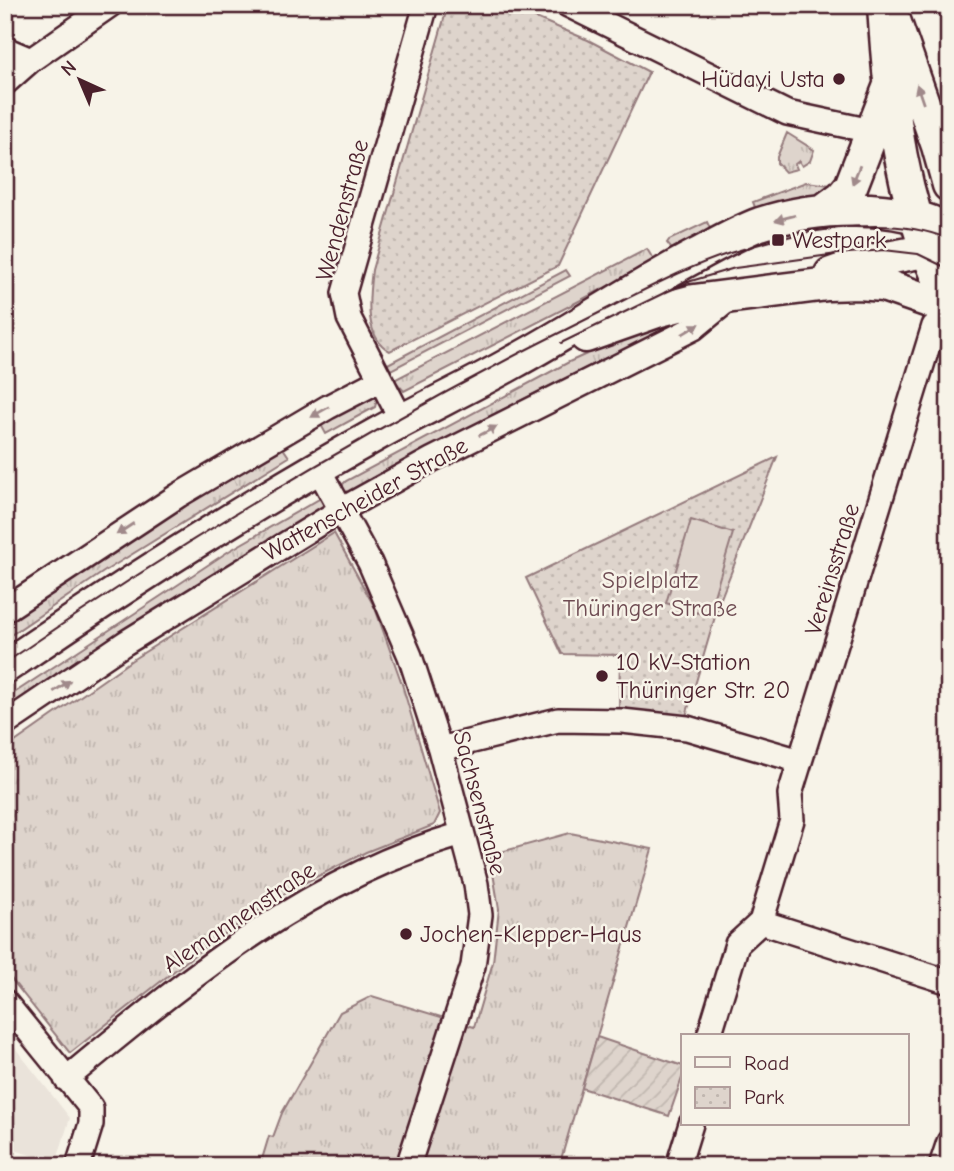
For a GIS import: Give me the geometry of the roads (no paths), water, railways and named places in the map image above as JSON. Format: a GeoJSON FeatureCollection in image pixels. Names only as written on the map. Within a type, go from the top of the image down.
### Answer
{"type":"FeatureCollection","features":[{"type":"Feature","properties":{"kind":"main road"},"geometry":{"type":"LineString","coordinates":[[884,5],[889,88],[902,168],[938,231],[949,299]]}},
{"type":"Feature","properties":{"kind":"main road"},"geometry":{"type":"LineString","coordinates":[[889,5],[949,185]]}},
{"type":"Feature","properties":{"kind":"main road"},"geometry":{"type":"LineString","coordinates":[[823,211],[851,186],[889,88]]}},
{"type":"Feature","properties":{"kind":"main road","name":"Wattenscheider Straße"},"geometry":{"type":"LineString","coordinates":[[5,667],[174,555],[318,468],[512,363],[670,269],[727,239],[759,225],[823,211],[877,210],[938,231]]}},
{"type":"Feature","properties":{"kind":"main road","name":"Wattenscheider Straße"},"geometry":{"type":"LineString","coordinates":[[796,286],[864,262],[938,231]]}},
{"type":"Feature","properties":{"kind":"main road","name":"Wattenscheider Straße"},"geometry":{"type":"LineString","coordinates":[[512,363],[660,310],[736,294],[796,286],[859,283],[884,285],[949,308]]}},
{"type":"Feature","properties":{"kind":"street"},"geometry":{"type":"LineString","coordinates":[[5,83],[31,60],[110,5]]}},
{"type":"Feature","properties":{"kind":"street","name":"Wendenstraße"},"geometry":{"type":"LineString","coordinates":[[401,421],[349,318],[344,293],[426,5]]}},
{"type":"Feature","properties":{"kind":"street"},"geometry":{"type":"LineString","coordinates":[[568,5],[787,113],[871,131]]}},
{"type":"Feature","properties":{"kind":"street"},"geometry":{"type":"LineString","coordinates":[[5,49],[31,60]]}},
{"type":"Feature","properties":{"kind":"street","name":"Wattenscheider Straße"},"geometry":{"type":"LineString","coordinates":[[5,724],[125,643],[341,510],[431,460],[694,328],[736,294]]}},
{"type":"Feature","properties":{"kind":"street","name":"Vereinsstraße"},"geometry":{"type":"LineString","coordinates":[[710,1034],[737,944],[761,922],[792,820],[790,794],[934,326],[949,316]]}},
{"type":"Feature","properties":{"kind":"street"},"geometry":{"type":"LineString","coordinates":[[5,610],[179,495],[328,407],[380,380]]}},
{"type":"Feature","properties":{"kind":"street","name":"Sachsenstraße"},"geometry":{"type":"LineString","coordinates":[[318,468],[370,563],[410,656],[440,749],[476,884],[480,915],[473,966],[408,1166]]}},
{"type":"Feature","properties":{"kind":"street"},"geometry":{"type":"LineString","coordinates":[[440,749],[558,720],[622,721],[687,728],[800,761]]}},
{"type":"Feature","properties":{"kind":"street","name":"Alemannenstraße"},"geometry":{"type":"LineString","coordinates":[[66,1079],[183,983],[279,916],[375,864],[462,834]]}},
{"type":"Feature","properties":{"kind":"street"},"geometry":{"type":"LineString","coordinates":[[761,922],[949,982]]}},
{"type":"Feature","properties":{"kind":"street"},"geometry":{"type":"LineString","coordinates":[[5,1002],[91,1108],[91,1124],[78,1166]]}},
{"type":"Feature","properties":{"kind":"street"},"geometry":{"type":"LineString","coordinates":[[678,1166],[690,1126]]}},
{"type":"Feature","properties":{"kind":"street"},"geometry":{"type":"LineString","coordinates":[[941,1166],[949,1142]]}},
{"type":"Feature","properties":{"kind":"tram line"},"geometry":{"type":"LineString","coordinates":[[5,663],[128,581],[316,465],[510,358],[676,275],[755,245],[840,228],[897,227],[924,231],[949,239]]}},
{"type":"Feature","properties":{"kind":"tram line"},"geometry":{"type":"LineString","coordinates":[[561,343],[691,281],[735,268],[884,250],[918,254],[949,269]]}},
{"type":"Feature","properties":{"kind":"place","name":"Hüdayi Usta"},"geometry":{"type":"Point","coordinates":[839,79]}},
{"type":"Feature","properties":{"kind":"place","name":"Westpark"},"geometry":{"type":"Point","coordinates":[778,240]}},
{"type":"Feature","properties":{"kind":"place","name":"10 kV-Station Thüringer Str. 20"},"geometry":{"type":"Point","coordinates":[602,676]}},
{"type":"Feature","properties":{"kind":"place","name":"Jochen-Klepper-Haus"},"geometry":{"type":"Point","coordinates":[406,934]}},
{"type":"Feature","properties":{"kind":"park label","name":"Spielplatz Thüringer Straße"},"geometry":{"type":"Point","coordinates":[650,594]}}]}
